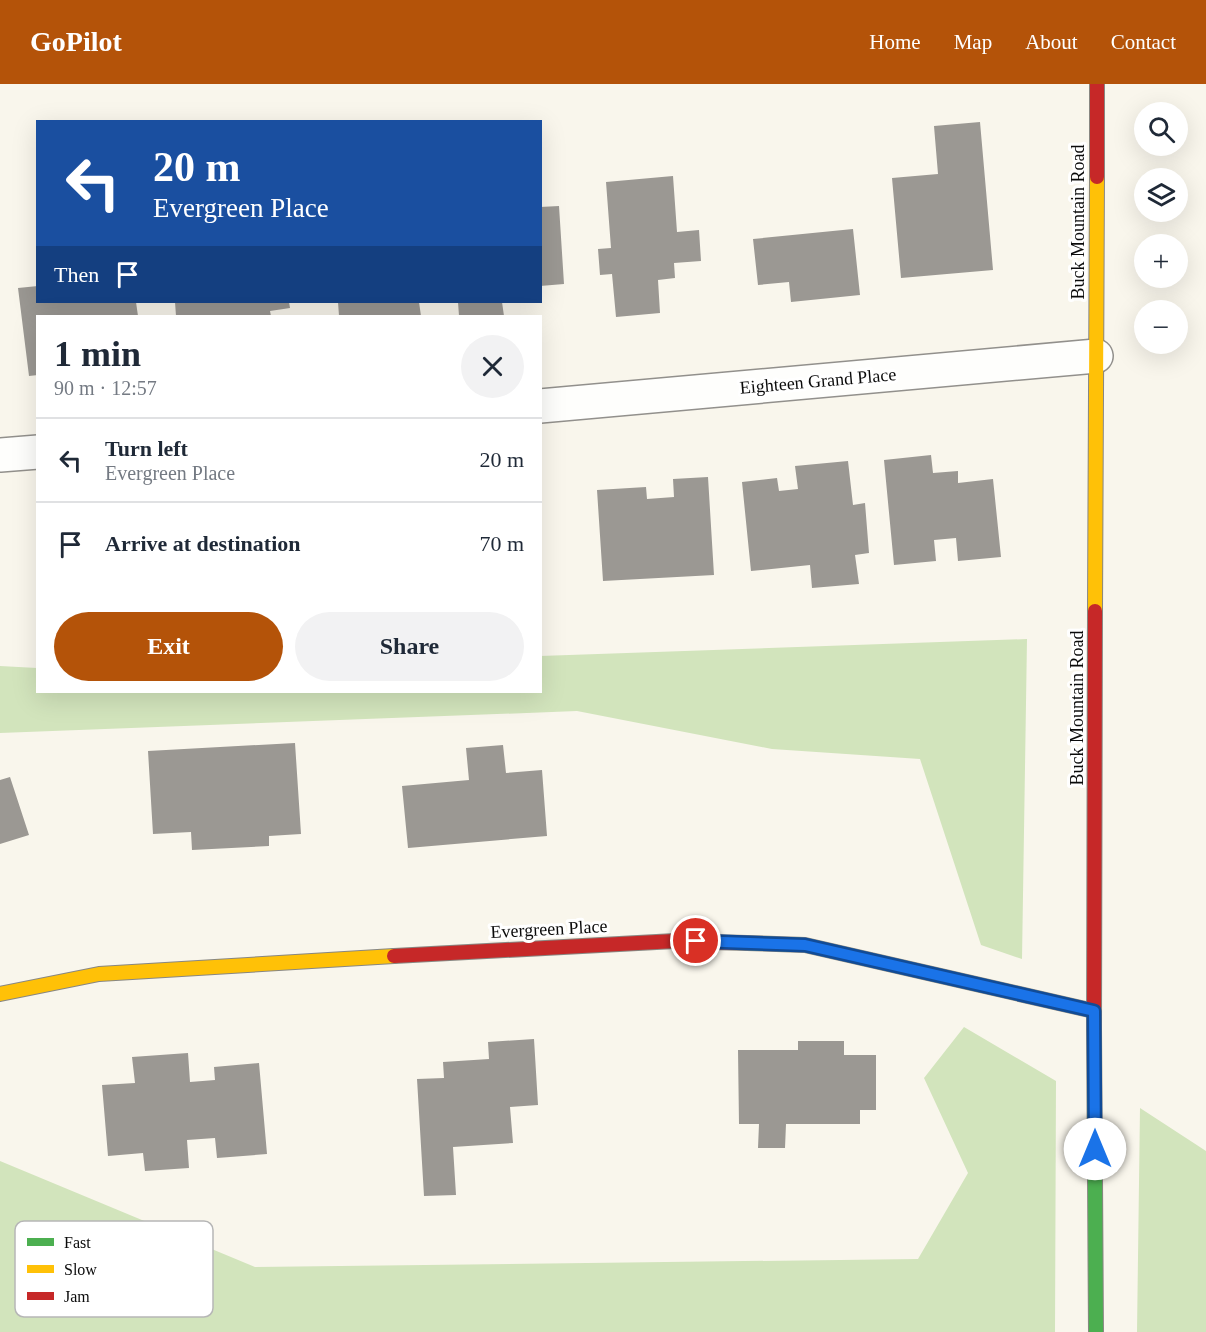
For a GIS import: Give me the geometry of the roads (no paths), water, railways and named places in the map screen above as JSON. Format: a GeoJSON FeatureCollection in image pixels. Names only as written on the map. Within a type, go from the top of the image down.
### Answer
{"type":"FeatureCollection","features":[{"type":"Feature","properties":{"kind":"street","name":"Buck Mountain Road"},"geometry":{"type":"LineString","coordinates":[[1096,1332],[1094,1011],[1097,84]]}},
{"type":"Feature","properties":{"kind":"street","name":"Eighteen Grand Place"},"geometry":{"type":"LineString","coordinates":[[542,406],[1096,356]]}},
{"type":"Feature","properties":{"kind":"street"},"geometry":{"type":"LineString","coordinates":[[0,455],[36,452]]}},
{"type":"Feature","properties":{"kind":"street","name":"Evergreen Place"},"geometry":{"type":"LineString","coordinates":[[0,993],[99,974],[200,966],[675,941],[805,945],[1094,1011]]}}]}
